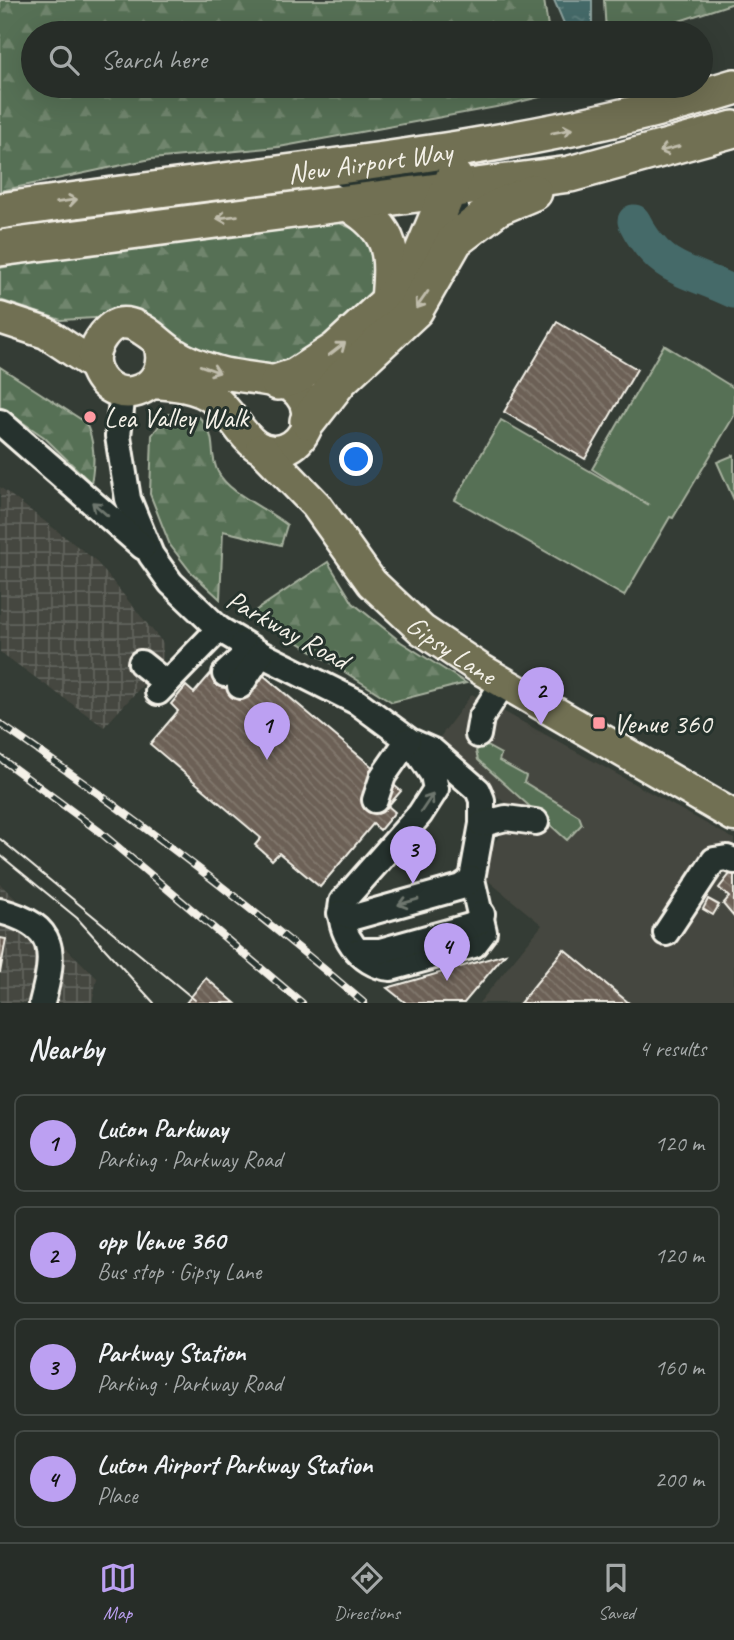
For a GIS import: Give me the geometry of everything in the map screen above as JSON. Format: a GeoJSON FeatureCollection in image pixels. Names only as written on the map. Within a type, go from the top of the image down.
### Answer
{"type":"FeatureCollection","features":[{"type":"Feature","properties":{"kind":"highway","name":"New Airport Way"},"geometry":{"type":"LineString","coordinates":[[713,93],[734,87]]}},
{"type":"Feature","properties":{"kind":"highway","name":"New Airport Way"},"geometry":{"type":"LineString","coordinates":[[0,211],[479,146],[634,117],[697,98]]}},
{"type":"Feature","properties":{"kind":"highway","name":"New Airport Way"},"geometry":{"type":"LineString","coordinates":[[0,248],[570,174],[734,129]]}},
{"type":"Feature","properties":{"kind":"highway"},"geometry":{"type":"LineString","coordinates":[[273,382],[296,376],[336,350],[389,301],[415,268],[460,163],[479,146]]}},
{"type":"Feature","properties":{"kind":"highway"},"geometry":{"type":"LineString","coordinates":[[306,426],[340,380],[415,310],[455,240],[498,207],[570,174]]}},
{"type":"Feature","properties":{"kind":"highway"},"geometry":{"type":"LineString","coordinates":[[349,204],[379,225],[386,238],[392,267],[389,301]]}},
{"type":"Feature","properties":{"kind":"main road"},"geometry":{"type":"LineString","coordinates":[[0,318],[46,333],[94,365],[107,386],[123,392],[133,392],[152,383],[183,386],[207,395],[228,411],[248,441],[262,449],[272,451],[292,446],[306,426],[308,412],[301,395],[273,382],[212,371],[177,355],[152,334],[135,325],[125,324],[107,331],[46,333]]}},
{"type":"Feature","properties":{"kind":"main road"},"geometry":{"type":"LineString","coordinates":[[94,365],[95,349],[107,331]]}},
{"type":"Feature","properties":{"kind":"main road"},"geometry":{"type":"LineString","coordinates":[[152,383],[162,363],[158,341]]}},
{"type":"Feature","properties":{"kind":"main road"},"geometry":{"type":"LineString","coordinates":[[240,427],[239,407],[243,398],[250,391],[273,382]]}},
{"type":"Feature","properties":{"kind":"main road","name":"Gipsy Lane"},"geometry":{"type":"LineString","coordinates":[[306,426],[309,472],[316,505]]}},
{"type":"Feature","properties":{"kind":"main road","name":"Gipsy Lane"},"geometry":{"type":"LineString","coordinates":[[262,449],[316,505],[372,583],[404,616],[504,682],[734,816]]}},
{"type":"Feature","properties":{"kind":"street"},"geometry":{"type":"LineString","coordinates":[[301,170],[376,179],[417,174],[434,176],[458,207],[460,216],[455,240]]}},
{"type":"Feature","properties":{"kind":"street","name":"Parkway Road"},"geometry":{"type":"LineString","coordinates":[[123,392],[118,418],[121,466],[135,522],[151,555],[184,597],[219,629],[252,649],[357,702],[409,741]]}},
{"type":"Feature","properties":{"kind":"street"},"geometry":{"type":"LineString","coordinates":[[0,422],[151,555]]}},
{"type":"Feature","properties":{"kind":"street"},"geometry":{"type":"LineString","coordinates":[[141,663],[162,687],[219,629]]}},
{"type":"Feature","properties":{"kind":"street"},"geometry":{"type":"LineString","coordinates":[[232,680],[252,649]]}},
{"type":"Feature","properties":{"kind":"street"},"geometry":{"type":"LineString","coordinates":[[478,735],[481,718],[504,682]]}},
{"type":"Feature","properties":{"kind":"street"},"geometry":{"type":"LineString","coordinates":[[375,800],[383,776],[409,741]]}},
{"type":"Feature","properties":{"kind":"street"},"geometry":{"type":"LineString","coordinates":[[409,741],[433,751],[478,790],[482,800],[482,824],[472,879],[482,914],[479,922],[470,926],[380,951],[358,951],[348,940],[340,913],[342,902],[420,814],[436,789],[433,775],[409,741]]}},
{"type":"Feature","properties":{"kind":"street"},"geometry":{"type":"LineString","coordinates":[[482,824],[506,818],[536,822]]}},
{"type":"Feature","properties":{"kind":"street"},"geometry":{"type":"LineString","coordinates":[[666,933],[714,860],[730,860]]}},
{"type":"Feature","properties":{"kind":"street"},"geometry":{"type":"LineString","coordinates":[[340,913],[354,917],[461,887],[472,879]]}},
{"type":"Feature","properties":{"kind":"street"},"geometry":{"type":"LineString","coordinates":[[0,911],[36,924],[48,943],[51,969],[42,1003]]}},
{"type":"Feature","properties":{"kind":"shaded area"},"geometry":{"type":"Polygon","coordinates":[[[0,487],[95,560],[163,643],[163,663],[104,727],[0,652],[0,487]]]}},
{"type":"Feature","properties":{"kind":"shaded area"},"geometry":{"type":"Polygon","coordinates":[[[472,694],[734,839],[734,1003],[479,1003],[542,925],[480,874],[486,852],[506,829],[505,803],[434,745],[472,694]]]}},
{"type":"Feature","properties":{"kind":"shaded area"},"geometry":{"type":"Polygon","coordinates":[[[0,884],[97,978],[92,1003],[0,1003],[0,884]]]}},
{"type":"Feature","properties":{"kind":"green space"},"geometry":{"type":"Polygon","coordinates":[[[0,0],[544,0],[547,21],[21,21],[21,98],[536,98],[279,147],[151,159],[0,191],[0,0]]]}},
{"type":"Feature","properties":{"kind":"green space"},"geometry":{"type":"Polygon","coordinates":[[[604,0],[734,0],[734,3],[679,21],[605,21],[604,0]]]}},
{"type":"Feature","properties":{"kind":"green space"},"geometry":{"type":"Polygon","coordinates":[[[337,222],[356,230],[369,242],[376,257],[373,290],[360,315],[320,349],[270,367],[240,365],[195,351],[145,315],[61,320],[0,300],[0,268],[47,258],[337,222]]]}},
{"type":"Feature","properties":{"kind":"green space"},"geometry":{"type":"Polygon","coordinates":[[[664,345],[734,388],[734,416],[624,596],[455,500],[501,420],[649,505],[592,469],[664,345]]]}},
{"type":"Feature","properties":{"kind":"green space"},"geometry":{"type":"Polygon","coordinates":[[[0,367],[85,422],[91,436],[93,452],[91,483],[44,437],[0,407],[0,367]]]}},
{"type":"Feature","properties":{"kind":"green space"},"geometry":{"type":"Polygon","coordinates":[[[168,414],[199,417],[209,432],[215,464],[223,480],[287,525],[281,545],[223,531],[220,599],[190,571],[170,545],[150,494],[152,435],[168,414]]]}},
{"type":"Feature","properties":{"kind":"green space"},"geometry":{"type":"Polygon","coordinates":[[[734,455],[734,500],[717,462],[734,455]]]}},
{"type":"Feature","properties":{"kind":"green space"},"geometry":{"type":"Polygon","coordinates":[[[328,562],[353,603],[401,642],[466,683],[392,702],[252,613],[328,562]]]}},
{"type":"Feature","properties":{"kind":"green space"},"geometry":{"type":"Polygon","coordinates":[[[483,744],[501,754],[499,761],[526,776],[524,782],[579,816],[582,824],[567,840],[478,760],[476,751],[483,744]]]}},
{"type":"Feature","properties":{"kind":"water"},"geometry":{"type":"Polygon","coordinates":[[[554,0],[592,0],[592,21],[563,21],[554,0]]]}},
{"type":"Feature","properties":{"kind":"building"},"geometry":{"type":"Polygon","coordinates":[[[557,322],[637,369],[585,459],[504,412],[557,322]]]}},
{"type":"Feature","properties":{"kind":"building"},"geometry":{"type":"Polygon","coordinates":[[[224,658],[255,684],[263,675],[401,791],[388,806],[395,812],[380,830],[373,824],[320,887],[279,853],[272,860],[255,845],[261,838],[150,744],[178,711],[171,704],[186,686],[194,693],[224,658]]]}},
{"type":"Feature","properties":{"kind":"building"},"geometry":{"type":"Polygon","coordinates":[[[734,869],[734,917],[723,904],[729,897],[719,888],[734,869]]]}},
{"type":"Feature","properties":{"kind":"building"},"geometry":{"type":"Polygon","coordinates":[[[708,899],[719,905],[713,915],[703,909],[708,899]]]}},
{"type":"Feature","properties":{"kind":"building"},"geometry":{"type":"Polygon","coordinates":[[[0,938],[6,939],[0,973],[0,938]]]}},
{"type":"Feature","properties":{"kind":"building"},"geometry":{"type":"Polygon","coordinates":[[[564,949],[629,1003],[520,1003],[564,949]]]}},
{"type":"Feature","properties":{"kind":"building"},"geometry":{"type":"Polygon","coordinates":[[[505,954],[464,1003],[406,1003],[387,988],[505,954]]]}},
{"type":"Feature","properties":{"kind":"building"},"geometry":{"type":"Polygon","coordinates":[[[206,978],[235,1003],[186,1003],[206,978]]]}},
{"type":"Feature","properties":{"kind":"waterway"},"geometry":{"type":"LineString","coordinates":[[634,221],[654,251],[665,260],[734,292]]}},
{"type":"Feature","properties":{"kind":"tram line"},"geometry":{"type":"LineString","coordinates":[[0,839],[195,1000]]}},
{"type":"Feature","properties":{"kind":"tram line"},"geometry":{"type":"LineString","coordinates":[[0,855],[77,918],[154,1003]]}},
{"type":"Feature","properties":{"kind":"railway"},"geometry":{"type":"LineString","coordinates":[[0,724],[186,859],[276,929],[364,1003]]}},
{"type":"Feature","properties":{"kind":"railway"},"geometry":{"type":"LineString","coordinates":[[0,758],[100,832],[302,1003]]}},
{"type":"Feature","properties":{"kind":"place","name":"Lea Valley Walk"},"geometry":{"type":"Point","coordinates":[90,417]}},
{"type":"Feature","properties":{"kind":"place","name":"Venue 360"},"geometry":{"type":"Point","coordinates":[599,723]}},
{"type":"Feature","properties":{"kind":"place","name":"opp Venue 360"},"geometry":{"type":"Point","coordinates":[541,725]}},
{"type":"Feature","properties":{"kind":"place","name":"Luton Parkway"},"geometry":{"type":"Point","coordinates":[267,760]}},
{"type":"Feature","properties":{"kind":"place","name":"Parkway Station"},"geometry":{"type":"Point","coordinates":[413,884]}},
{"type":"Feature","properties":{"kind":"place","name":"Luton Airport Parkway Station"},"geometry":{"type":"Point","coordinates":[447,981]}}]}
